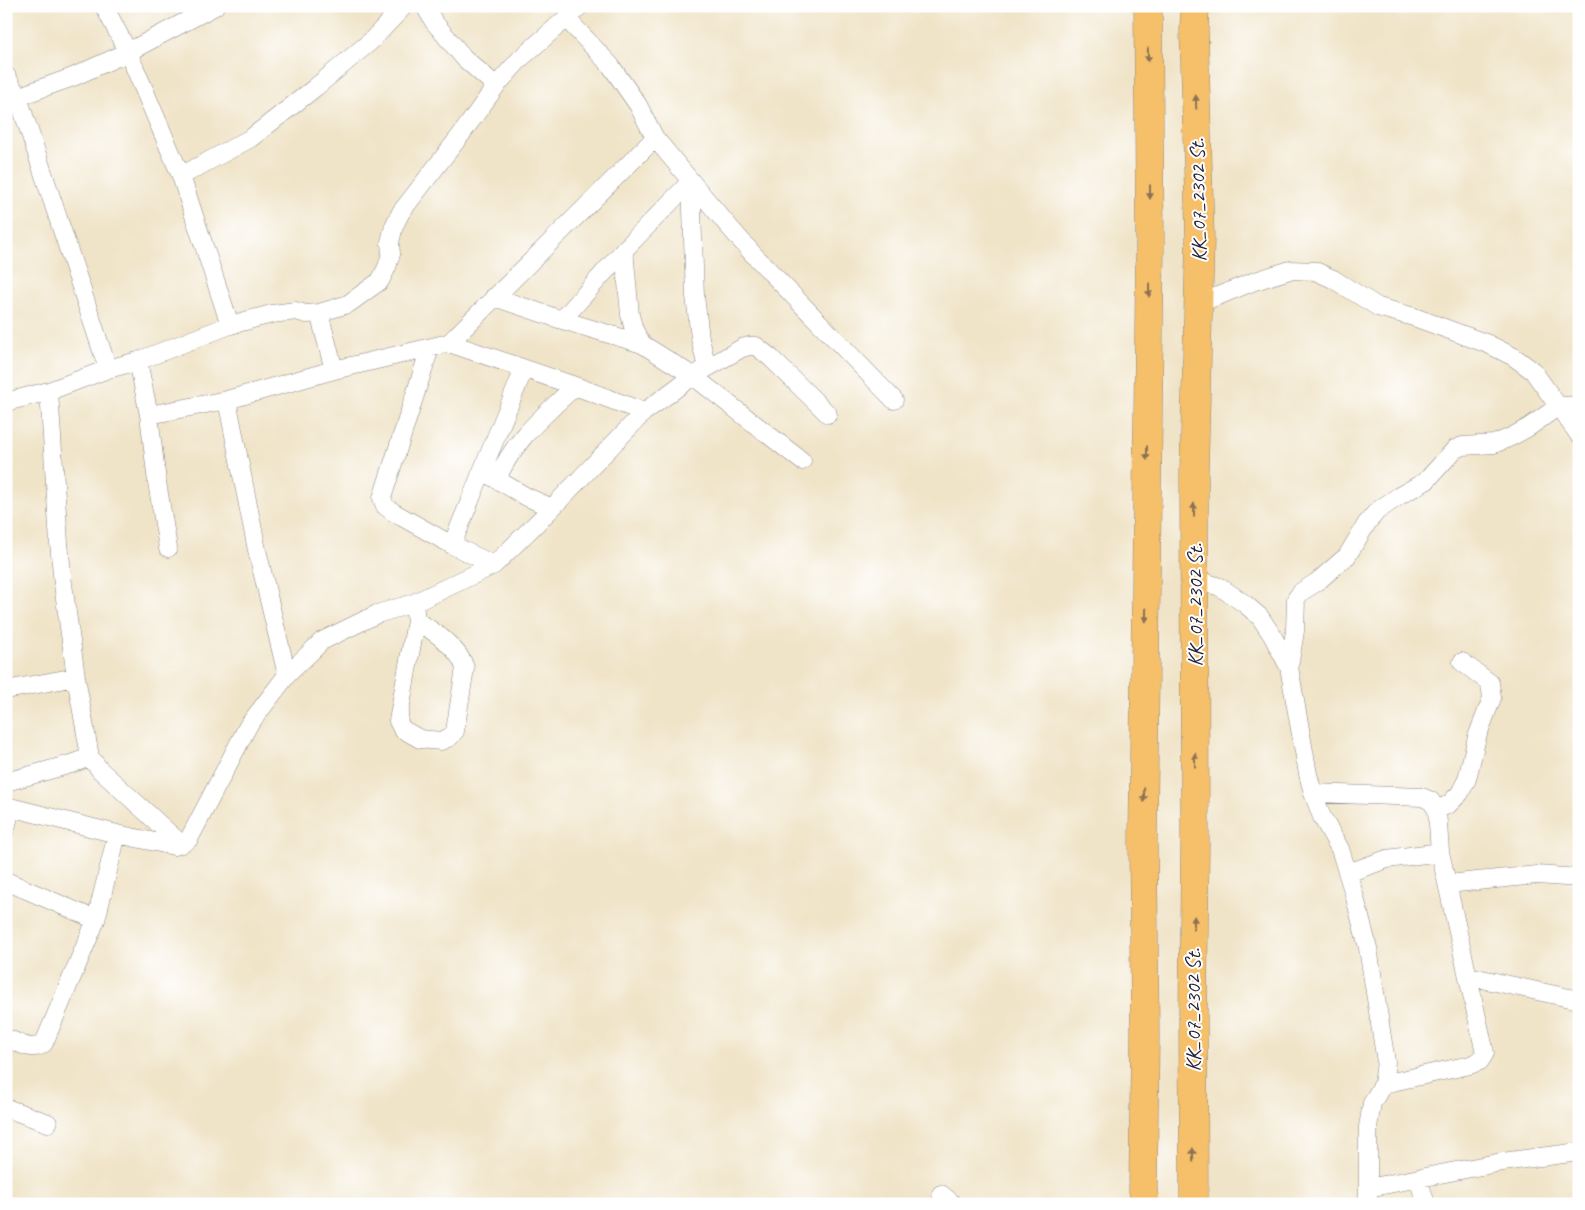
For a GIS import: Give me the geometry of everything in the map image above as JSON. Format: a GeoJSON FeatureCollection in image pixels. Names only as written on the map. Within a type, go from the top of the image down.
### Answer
{"type":"FeatureCollection","features":[{"type":"Feature","properties":{"kind":"main road"},"geometry":{"type":"LineString","coordinates":[[1145,1204],[1143,1190],[1145,1026],[1143,842],[1150,242],[1148,6]]}},
{"type":"Feature","properties":{"kind":"main road","name":"KK_07_2302 St."},"geometry":{"type":"LineString","coordinates":[[1194,1204],[1194,472],[1200,238],[1197,14]]}},
{"type":"Feature","properties":{"kind":"street"},"geometry":{"type":"LineString","coordinates":[[104,6],[128,52],[181,176],[230,325]]}},
{"type":"Feature","properties":{"kind":"street"},"geometry":{"type":"LineString","coordinates":[[12,99],[73,77],[128,52],[214,6]]}},
{"type":"Feature","properties":{"kind":"street"},"geometry":{"type":"LineString","coordinates":[[181,176],[251,138],[371,41],[404,6]]}},
{"type":"Feature","properties":{"kind":"street"},"geometry":{"type":"LineString","coordinates":[[425,6],[434,22],[464,58],[496,86]]}},
{"type":"Feature","properties":{"kind":"street"},"geometry":{"type":"LineString","coordinates":[[6,402],[49,391],[108,369],[138,361],[230,325],[272,314],[296,311],[306,314],[319,313],[348,304],[380,281],[391,254],[390,242],[394,226],[401,212],[496,86],[520,59],[580,6]]}},
{"type":"Feature","properties":{"kind":"street"},"geometry":{"type":"LineString","coordinates":[[566,18],[611,66],[638,105],[655,138],[752,253],[894,400]]}},
{"type":"Feature","properties":{"kind":"street"},"geometry":{"type":"LineString","coordinates":[[6,74],[12,99],[108,369]]}},
{"type":"Feature","properties":{"kind":"street"},"geometry":{"type":"LineString","coordinates":[[149,415],[226,400],[334,370],[449,343],[655,138]]}},
{"type":"Feature","properties":{"kind":"street"},"geometry":{"type":"LineString","coordinates":[[562,320],[624,250],[691,181]]}},
{"type":"Feature","properties":{"kind":"street"},"geometry":{"type":"LineString","coordinates":[[691,181],[694,296],[700,338],[700,372]]}},
{"type":"Feature","properties":{"kind":"street"},"geometry":{"type":"LineString","coordinates":[[624,250],[630,315],[634,330],[642,344]]}},
{"type":"Feature","properties":{"kind":"street"},"geometry":{"type":"LineString","coordinates":[[1198,304],[1255,280],[1290,270],[1315,271],[1333,278],[1378,307],[1414,316],[1488,344],[1514,357],[1533,371],[1579,435]]}},
{"type":"Feature","properties":{"kind":"street"},"geometry":{"type":"LineString","coordinates":[[494,297],[642,344],[700,372],[802,461]]}},
{"type":"Feature","properties":{"kind":"street"},"geometry":{"type":"LineString","coordinates":[[319,313],[334,370]]}},
{"type":"Feature","properties":{"kind":"street"},"geometry":{"type":"LineString","coordinates":[[449,343],[644,412]]}},
{"type":"Feature","properties":{"kind":"street"},"geometry":{"type":"LineString","coordinates":[[6,828],[9,807],[117,834],[174,846],[181,844],[189,838],[248,726],[286,675],[322,642],[377,614],[415,612],[494,565],[552,508],[644,412],[700,372],[742,348],[756,346],[771,358],[828,414]]}},
{"type":"Feature","properties":{"kind":"street"},"geometry":{"type":"LineString","coordinates":[[430,348],[382,498],[385,506],[393,512],[494,565]]}},
{"type":"Feature","properties":{"kind":"street"},"geometry":{"type":"LineString","coordinates":[[138,361],[149,415],[157,482],[168,548]]}},
{"type":"Feature","properties":{"kind":"street"},"geometry":{"type":"LineString","coordinates":[[452,544],[489,475],[524,369]]}},
{"type":"Feature","properties":{"kind":"street"},"geometry":{"type":"LineString","coordinates":[[489,475],[503,464],[518,442],[575,386]]}},
{"type":"Feature","properties":{"kind":"street"},"geometry":{"type":"LineString","coordinates":[[49,391],[59,542],[76,677],[90,758],[100,770],[181,844]]}},
{"type":"Feature","properties":{"kind":"street"},"geometry":{"type":"LineString","coordinates":[[226,400],[257,550],[286,675]]}},
{"type":"Feature","properties":{"kind":"street"},"geometry":{"type":"LineString","coordinates":[[1579,406],[1559,406],[1529,427],[1494,444],[1463,446],[1455,449],[1426,481],[1377,511],[1367,522],[1347,556],[1317,582],[1301,592],[1296,599],[1290,667],[1308,774],[1313,793],[1322,817],[1340,848],[1368,948],[1386,1062],[1383,1084],[1372,1103],[1368,1127],[1368,1196],[1418,1178],[1502,1162],[1579,1152]]}},
{"type":"Feature","properties":{"kind":"street"},"geometry":{"type":"LineString","coordinates":[[489,475],[527,497],[552,508]]}},
{"type":"Feature","properties":{"kind":"street"},"geometry":{"type":"LineString","coordinates":[[1195,579],[1220,587],[1260,617],[1290,667]]}},
{"type":"Feature","properties":{"kind":"street"},"geometry":{"type":"LineString","coordinates":[[415,612],[459,655],[466,668],[455,731],[450,737],[441,741],[420,739],[402,729],[398,721],[415,612]]}},
{"type":"Feature","properties":{"kind":"street"},"geometry":{"type":"LineString","coordinates":[[1437,810],[1449,804],[1460,793],[1467,779],[1477,737],[1492,698],[1490,683],[1462,662]]}},
{"type":"Feature","properties":{"kind":"street"},"geometry":{"type":"LineString","coordinates":[[6,690],[76,677]]}},
{"type":"Feature","properties":{"kind":"street"},"geometry":{"type":"LineString","coordinates":[[6,782],[90,758]]}},
{"type":"Feature","properties":{"kind":"street"},"geometry":{"type":"LineString","coordinates":[[1313,793],[1422,797],[1431,800],[1437,810],[1440,852],[1484,1053],[1480,1061],[1470,1065],[1383,1084]]}},
{"type":"Feature","properties":{"kind":"street"},"geometry":{"type":"LineString","coordinates":[[6,1038],[32,1048],[39,1048],[44,1043],[96,920],[117,834]]}},
{"type":"Feature","properties":{"kind":"street"},"geometry":{"type":"LineString","coordinates":[[1348,873],[1387,859],[1440,852]]}},
{"type":"Feature","properties":{"kind":"street"},"geometry":{"type":"LineString","coordinates":[[1447,884],[1537,875],[1579,878]]}},
{"type":"Feature","properties":{"kind":"street"},"geometry":{"type":"LineString","coordinates":[[6,881],[96,920]]}},
{"type":"Feature","properties":{"kind":"street"},"geometry":{"type":"LineString","coordinates":[[1468,976],[1574,999],[1579,998]]}},
{"type":"Feature","properties":{"kind":"street"},"geometry":{"type":"LineString","coordinates":[[6,1108],[48,1123]]}},
{"type":"Feature","properties":{"kind":"street"},"geometry":{"type":"LineString","coordinates":[[1418,1178],[1426,1204]]}}]}
